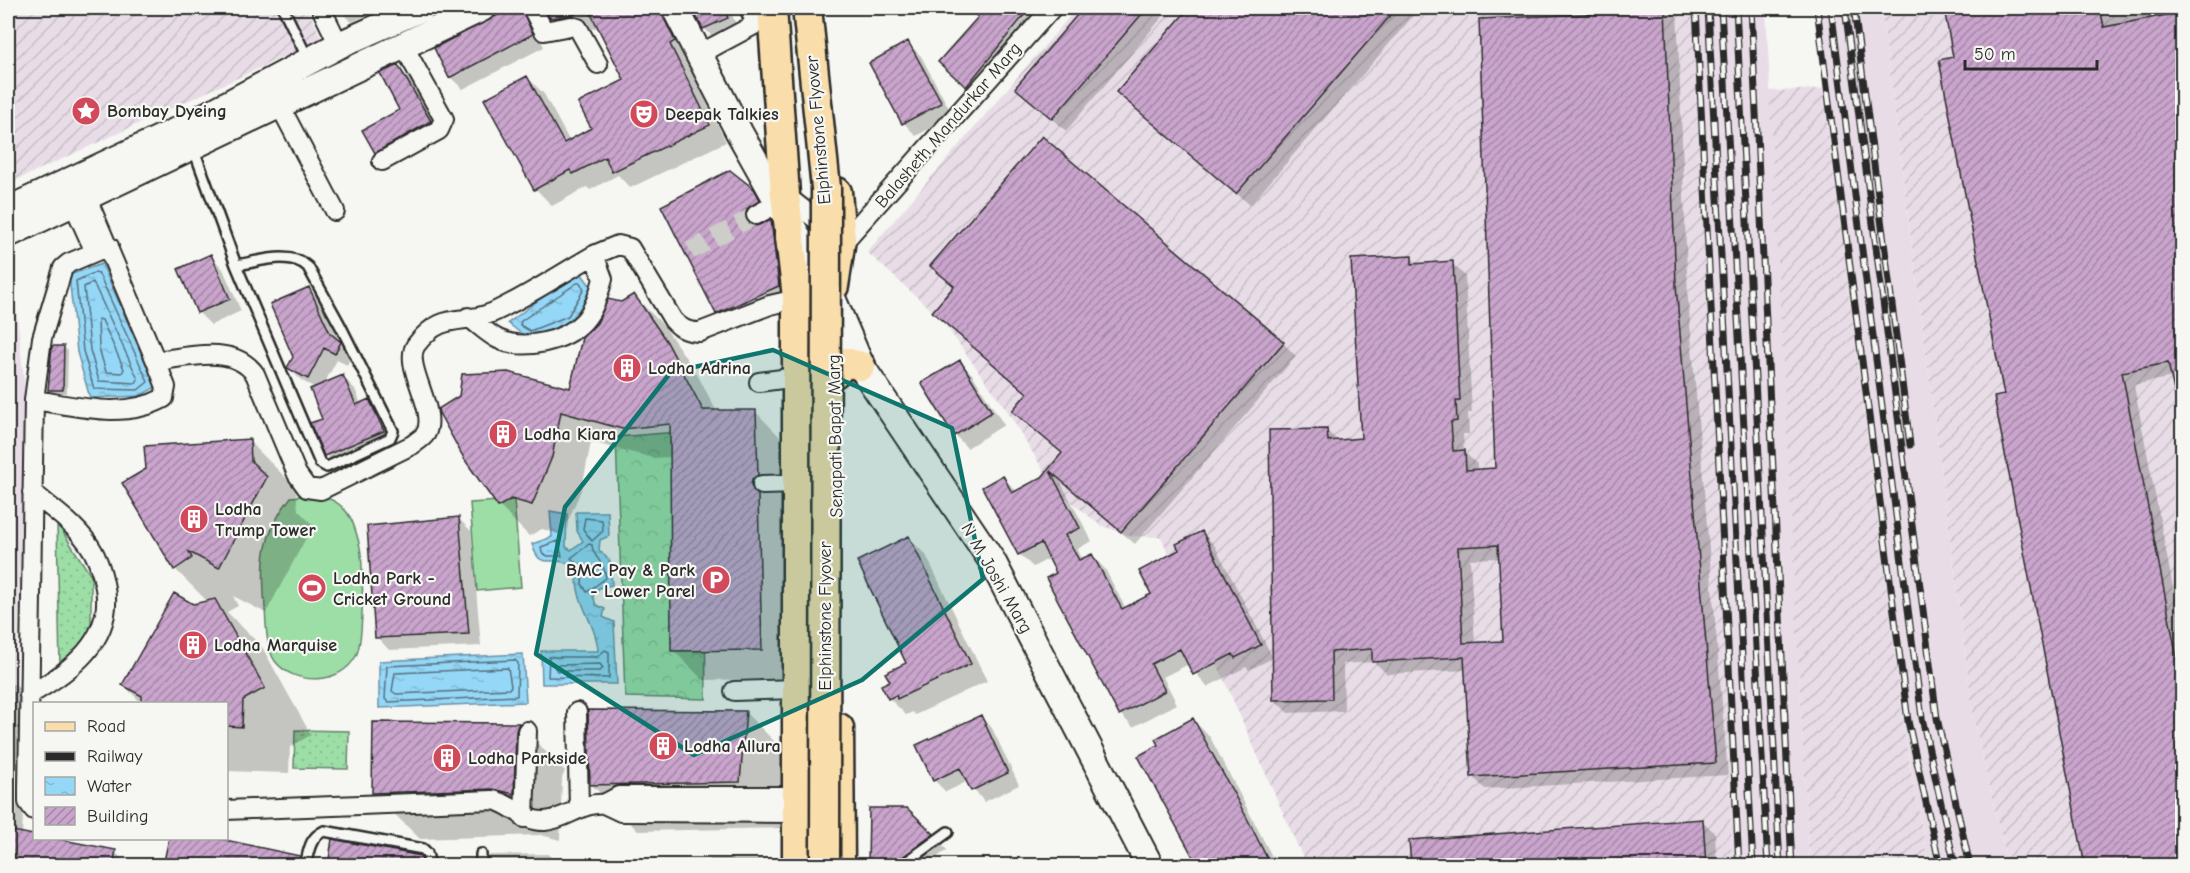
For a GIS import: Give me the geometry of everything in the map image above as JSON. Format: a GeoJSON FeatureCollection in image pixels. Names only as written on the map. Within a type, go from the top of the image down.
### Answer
{"type":"FeatureCollection","features":[{"type":"Feature","properties":{"kind":"main road"},"geometry":{"type":"LineString","coordinates":[[8,234],[80,200],[339,45],[422,8]]}},
{"type":"Feature","properties":{"kind":"main road"},"geometry":{"type":"LineString","coordinates":[[8,210],[189,136],[279,104],[482,8]]}},
{"type":"Feature","properties":{"kind":"main road"},"geometry":{"type":"LineString","coordinates":[[675,8],[777,209],[832,298]]}},
{"type":"Feature","properties":{"kind":"main road","name":"Senapati Bapat Marg"},"geometry":{"type":"LineString","coordinates":[[772,8],[777,209],[797,297],[798,866]]}},
{"type":"Feature","properties":{"kind":"main road","name":"Elphinstone Flyover"},"geometry":{"type":"LineString","coordinates":[[790,8],[809,187],[809,866]]}},
{"type":"Feature","properties":{"kind":"main road","name":"Elphinstone Flyover"},"geometry":{"type":"LineString","coordinates":[[807,8],[826,188],[825,866]]}},
{"type":"Feature","properties":{"kind":"main road","name":"Senapati Bapat Marg"},"geometry":{"type":"LineString","coordinates":[[820,8],[841,239],[832,298],[848,370],[840,866]]}},
{"type":"Feature","properties":{"kind":"main road"},"geometry":{"type":"LineString","coordinates":[[797,377],[848,370]]}},
{"type":"Feature","properties":{"kind":"main road","name":"N M Joshi Marg"},"geometry":{"type":"LineString","coordinates":[[848,370],[992,561],[1150,866]]}},
{"type":"Feature","properties":{"kind":"street"},"geometry":{"type":"LineString","coordinates":[[532,8],[544,31],[571,26],[578,28],[598,64]]}},
{"type":"Feature","properties":{"kind":"street"},"geometry":{"type":"LineString","coordinates":[[709,49],[756,24],[748,8]]}},
{"type":"Feature","properties":{"kind":"street","name":"Balasheth Mandurkar Marg"},"geometry":{"type":"LineString","coordinates":[[841,239],[853,233],[1052,8]]}},
{"type":"Feature","properties":{"kind":"street"},"geometry":{"type":"LineString","coordinates":[[328,10],[339,45]]}},
{"type":"Feature","properties":{"kind":"street"},"geometry":{"type":"LineString","coordinates":[[382,161],[438,130],[444,119],[403,45]]}},
{"type":"Feature","properties":{"kind":"street"},"geometry":{"type":"LineString","coordinates":[[279,104],[335,211]]}},
{"type":"Feature","properties":{"kind":"street"},"geometry":{"type":"LineString","coordinates":[[34,400],[112,411],[153,404],[164,398],[166,387],[156,361],[80,200]]}},
{"type":"Feature","properties":{"kind":"street"},"geometry":{"type":"LineString","coordinates":[[777,209],[841,239]]}},
{"type":"Feature","properties":{"kind":"street"},"geometry":{"type":"LineString","coordinates":[[156,361],[232,356],[248,364],[255,374],[297,474],[307,488],[321,490],[412,445],[425,435],[429,420],[414,364],[414,348],[424,335],[446,320],[475,322],[596,259],[618,245],[630,248],[673,320],[681,329],[691,332],[700,332],[797,297],[832,298]]}},
{"type":"Feature","properties":{"kind":"street"},"geometry":{"type":"LineString","coordinates":[[33,809],[28,802],[27,790],[34,400],[42,338],[63,268],[102,249]]}},
{"type":"Feature","properties":{"kind":"street"},"geometry":{"type":"LineString","coordinates":[[475,322],[496,338],[513,344],[551,341],[584,322],[596,301],[603,279],[596,259]]}},
{"type":"Feature","properties":{"kind":"street"},"geometry":{"type":"LineString","coordinates":[[759,382],[797,377]]}},
{"type":"Feature","properties":{"kind":"street"},"geometry":{"type":"LineString","coordinates":[[763,491],[798,489]]}},
{"type":"Feature","properties":{"kind":"street"},"geometry":{"type":"LineString","coordinates":[[29,695],[80,661],[100,634],[107,601],[102,570],[87,542],[70,523],[32,492]]}},
{"type":"Feature","properties":{"kind":"street"},"geometry":{"type":"LineString","coordinates":[[734,692],[797,689]]}},
{"type":"Feature","properties":{"kind":"street"},"geometry":{"type":"LineString","coordinates":[[577,712],[579,809]]}},
{"type":"Feature","properties":{"kind":"street"},"geometry":{"type":"LineString","coordinates":[[524,818],[527,731]]}},
{"type":"Feature","properties":{"kind":"street"},"geometry":{"type":"LineString","coordinates":[[228,810],[485,800],[505,803],[524,818],[545,821],[590,803],[604,804],[621,812],[797,804]]}},
{"type":"Feature","properties":{"kind":"lane"},"geometry":{"type":"LineString","coordinates":[[283,8],[310,61]]}},
{"type":"Feature","properties":{"kind":"lane"},"geometry":{"type":"LineString","coordinates":[[189,136],[236,265],[320,463],[327,467],[390,438],[393,431],[340,324],[308,267],[301,261],[287,258],[236,265]]}},
{"type":"Feature","properties":{"kind":"lane"},"geometry":{"type":"LineString","coordinates":[[305,866],[311,842],[316,835],[324,831],[423,849],[427,853],[430,866]]}},
{"type":"Feature","properties":{"kind":"lane"},"geometry":{"type":"LineString","coordinates":[[901,866],[948,832]]}},
{"type":"Feature","properties":{"kind":"lane"},"geometry":{"type":"LineString","coordinates":[[481,854],[482,866]]}},
{"type":"Feature","properties":{"kind":"highlighted area"},"geometry":{"type":"Polygon","coordinates":[[[773,350],[952,428],[983,579],[862,680],[694,755],[536,654],[565,507],[671,372],[773,350]]]}},
{"type":"Feature","properties":{"kind":"shaded area","name":"Bombay Dyeing"},"geometry":{"type":"Polygon","coordinates":[[[8,8],[307,8],[322,39],[8,184],[8,8]]]}},
{"type":"Feature","properties":{"kind":"shaded area"},"geometry":{"type":"Polygon","coordinates":[[[1077,8],[1693,8],[1727,697],[1732,865],[1306,865],[1161,537],[1130,536],[1100,525],[1055,489],[1006,409],[941,319],[867,252],[1077,8]]]}},
{"type":"Feature","properties":{"kind":"shaded area"},"geometry":{"type":"Polygon","coordinates":[[[1693,8],[1766,8],[1809,865],[1732,865],[1727,697],[1693,8]]]}},
{"type":"Feature","properties":{"kind":"shaded area"},"geometry":{"type":"Polygon","coordinates":[[[1818,8],[1881,8],[1974,721],[2008,865],[1929,865],[1907,751],[1823,89],[1818,8]]]}},
{"type":"Feature","properties":{"kind":"shaded area"},"geometry":{"type":"Polygon","coordinates":[[[1881,8],[2182,8],[2182,865],[2008,865],[1974,721],[1881,8]]]}},
{"type":"Feature","properties":{"kind":"shaded area"},"geometry":{"type":"Polygon","coordinates":[[[1823,89],[1907,751],[1929,865],[1809,865],[1769,91],[1823,89]]]}},
{"type":"Feature","properties":{"kind":"shaded area"},"geometry":{"type":"Polygon","coordinates":[[[9,238],[25,390],[12,831],[8,830],[9,238]]]}},
{"type":"Feature","properties":{"kind":"green space"},"geometry":{"type":"Polygon","coordinates":[[[703,430],[706,699],[625,697],[616,437],[703,430]]]}},
{"type":"Feature","properties":{"kind":"green space","name":"Lodha Park - Cricket Ground"},"geometry":{"type":"Polygon","coordinates":[[[313,495],[334,501],[350,517],[361,552],[362,582],[361,634],[356,656],[340,673],[317,679],[294,675],[283,669],[272,656],[267,636],[263,576],[269,536],[281,510],[291,497],[313,495]]]}},
{"type":"Feature","properties":{"kind":"green space"},"geometry":{"type":"Polygon","coordinates":[[[514,500],[521,587],[477,591],[470,503],[514,500]]]}},
{"type":"Feature","properties":{"kind":"green space"},"geometry":{"type":"Polygon","coordinates":[[[57,523],[91,576],[91,637],[60,667],[57,523]]]}},
{"type":"Feature","properties":{"kind":"green space"},"geometry":{"type":"Polygon","coordinates":[[[295,730],[349,731],[348,769],[294,768],[295,730]]]}},
{"type":"Feature","properties":{"kind":"water"},"geometry":{"type":"Polygon","coordinates":[[[102,264],[156,387],[140,396],[90,398],[77,352],[69,275],[102,264]]]}},
{"type":"Feature","properties":{"kind":"water"},"geometry":{"type":"Polygon","coordinates":[[[581,273],[592,288],[572,321],[528,339],[508,323],[544,296],[581,273]]]}},
{"type":"Feature","properties":{"kind":"water"},"geometry":{"type":"Polygon","coordinates":[[[550,511],[567,514],[566,547],[571,550],[583,541],[577,531],[576,512],[608,512],[609,536],[600,540],[599,550],[610,561],[612,585],[599,588],[593,596],[596,605],[605,609],[603,617],[614,622],[617,684],[542,684],[541,651],[598,651],[594,631],[578,592],[578,573],[567,563],[542,560],[538,557],[532,544],[552,537],[550,511]]]}},
{"type":"Feature","properties":{"kind":"water"},"geometry":{"type":"Polygon","coordinates":[[[523,654],[526,702],[379,708],[379,661],[523,654]]]}},
{"type":"Feature","properties":{"kind":"building"},"geometry":{"type":"Polygon","coordinates":[[[511,8],[521,8],[533,34],[449,78],[434,48],[511,8]]]}},
{"type":"Feature","properties":{"kind":"building"},"geometry":{"type":"Polygon","coordinates":[[[544,8],[588,8],[573,15],[550,18],[544,8]]]}},
{"type":"Feature","properties":{"kind":"building"},"geometry":{"type":"Polygon","coordinates":[[[588,8],[659,8],[675,41],[670,44],[710,125],[612,172],[605,157],[573,174],[570,170],[534,190],[484,99],[527,76],[564,143],[591,128],[578,103],[624,80],[588,8]]]}},
{"type":"Feature","properties":{"kind":"building"},"geometry":{"type":"Polygon","coordinates":[[[692,8],[723,8],[728,18],[703,29],[692,8]]]}},
{"type":"Feature","properties":{"kind":"building"},"geometry":{"type":"Polygon","coordinates":[[[967,8],[1030,8],[966,87],[938,62],[978,17],[967,8]]]}},
{"type":"Feature","properties":{"kind":"building"},"geometry":{"type":"Polygon","coordinates":[[[1083,8],[1147,8],[1052,119],[1015,88],[1083,8]]]}},
{"type":"Feature","properties":{"kind":"building"},"geometry":{"type":"Polygon","coordinates":[[[1189,8],[1397,8],[1236,194],[1116,92],[1189,8]]]}},
{"type":"Feature","properties":{"kind":"building"},"geometry":{"type":"Polygon","coordinates":[[[1609,8],[1665,8],[1676,285],[1716,763],[1471,777],[1464,657],[1372,662],[1372,649],[1331,652],[1332,699],[1273,700],[1269,430],[1327,429],[1328,441],[1361,438],[1351,259],[1412,256],[1412,264],[1453,261],[1460,401],[1456,401],[1457,421],[1451,422],[1453,451],[1465,450],[1466,470],[1495,468],[1479,19],[1609,13],[1609,8]],[[1498,545],[1458,547],[1463,643],[1503,641],[1498,545]]]}},
{"type":"Feature","properties":{"kind":"building"},"geometry":{"type":"Polygon","coordinates":[[[1944,8],[2100,8],[2104,27],[2182,12],[2182,400],[2176,400],[2168,363],[2122,372],[2182,684],[2182,866],[2085,866],[1994,397],[2004,395],[1939,60],[1953,57],[1944,8]]]}},
{"type":"Feature","properties":{"kind":"building"},"geometry":{"type":"Polygon","coordinates":[[[908,41],[942,103],[902,124],[869,63],[908,41]]]}},
{"type":"Feature","properties":{"kind":"building"},"geometry":{"type":"Polygon","coordinates":[[[398,65],[431,121],[375,153],[362,130],[399,110],[380,73],[398,65]]]}},
{"type":"Feature","properties":{"kind":"building"},"geometry":{"type":"Polygon","coordinates":[[[1042,136],[1284,342],[1121,532],[1050,471],[1080,528],[1065,535],[1079,560],[1092,554],[1122,609],[1151,594],[1139,571],[1179,550],[1176,544],[1202,531],[1261,645],[1235,658],[1233,654],[1193,675],[1180,649],[1151,664],[1165,691],[1119,715],[1046,578],[1056,573],[1041,543],[1018,555],[982,487],[1003,475],[1012,493],[1042,477],[1062,453],[1012,411],[1027,393],[932,312],[954,286],[930,266],[1042,136]]]}},
{"type":"Feature","properties":{"kind":"building"},"geometry":{"type":"Polygon","coordinates":[[[730,170],[754,189],[760,200],[747,209],[746,221],[756,226],[771,220],[779,286],[716,314],[661,206],[730,170]]]}},
{"type":"Feature","properties":{"kind":"building"},"geometry":{"type":"Polygon","coordinates":[[[211,254],[230,299],[197,313],[178,269],[211,254]]]}},
{"type":"Feature","properties":{"kind":"building"},"geometry":{"type":"Polygon","coordinates":[[[309,287],[330,333],[341,342],[335,354],[324,348],[308,379],[287,368],[293,357],[270,304],[309,287]]]}},
{"type":"Feature","properties":{"kind":"building"},"geometry":{"type":"Polygon","coordinates":[[[634,294],[667,342],[703,410],[756,410],[758,475],[752,479],[751,486],[758,495],[762,650],[671,651],[670,424],[622,429],[561,412],[552,457],[532,505],[511,499],[498,507],[465,460],[439,413],[438,409],[459,396],[462,374],[508,372],[570,388],[582,338],[597,323],[608,299],[621,302],[634,294]]]}},
{"type":"Feature","properties":{"kind":"building"},"geometry":{"type":"Polygon","coordinates":[[[52,346],[64,346],[63,390],[48,390],[52,346]]]}},
{"type":"Feature","properties":{"kind":"building"},"geometry":{"type":"Polygon","coordinates":[[[960,360],[992,412],[954,436],[921,383],[960,360]]]}},
{"type":"Feature","properties":{"kind":"building"},"geometry":{"type":"Polygon","coordinates":[[[343,375],[356,405],[369,399],[384,431],[324,456],[310,423],[322,419],[310,389],[343,375]]]}},
{"type":"Feature","properties":{"kind":"building","name":"Lodha Trump Tower"},"geometry":{"type":"Polygon","coordinates":[[[250,439],[251,461],[267,477],[219,568],[189,552],[192,558],[174,570],[122,483],[146,469],[144,446],[250,439]]]}},
{"type":"Feature","properties":{"kind":"building"},"geometry":{"type":"Polygon","coordinates":[[[459,517],[469,634],[375,638],[367,526],[459,517]]]}},
{"type":"Feature","properties":{"kind":"building"},"geometry":{"type":"Polygon","coordinates":[[[909,536],[971,664],[897,699],[896,695],[888,699],[881,685],[890,681],[885,673],[906,663],[857,561],[909,536]]]}},
{"type":"Feature","properties":{"kind":"building","name":"Lodha Marquise"},"geometry":{"type":"Polygon","coordinates":[[[174,593],[193,604],[215,599],[265,688],[243,700],[242,727],[228,726],[228,702],[142,702],[142,696],[122,685],[174,593]]]}},
{"type":"Feature","properties":{"kind":"building","name":"Lodha Allura"},"geometry":{"type":"Polygon","coordinates":[[[588,710],[746,711],[740,782],[590,785],[588,710]]]}},
{"type":"Feature","properties":{"kind":"building"},"geometry":{"type":"Polygon","coordinates":[[[981,715],[1008,773],[971,791],[960,768],[933,781],[916,745],[981,715]]]}},
{"type":"Feature","properties":{"kind":"building"},"geometry":{"type":"Polygon","coordinates":[[[1193,718],[1271,866],[1198,866],[1138,756],[1158,745],[1155,739],[1193,718]]]}},
{"type":"Feature","properties":{"kind":"building","name":"Lodha Parkside"},"geometry":{"type":"Polygon","coordinates":[[[373,722],[519,723],[516,731],[514,794],[493,789],[372,793],[373,722]]]}},
{"type":"Feature","properties":{"kind":"building"},"geometry":{"type":"Polygon","coordinates":[[[869,808],[907,808],[934,834],[897,861],[894,866],[868,866],[869,808]]]}},
{"type":"Feature","properties":{"kind":"building"},"geometry":{"type":"Polygon","coordinates":[[[1703,819],[1706,866],[1411,866],[1409,840],[1703,819]]]}},
{"type":"Feature","properties":{"kind":"building"},"geometry":{"type":"Polygon","coordinates":[[[8,830],[33,835],[33,840],[63,840],[116,850],[113,866],[8,866],[8,830]]]}},
{"type":"Feature","properties":{"kind":"building"},"geometry":{"type":"Polygon","coordinates":[[[332,839],[421,856],[423,866],[328,866],[332,839]]]}},
{"type":"Feature","properties":{"kind":"building"},"geometry":{"type":"Polygon","coordinates":[[[169,840],[225,840],[300,856],[298,866],[163,866],[169,840]]]}},
{"type":"Feature","properties":{"kind":"tunnel"},"geometry":{"type":"LineString","coordinates":[[690,251],[756,215]]}},
{"type":"Feature","properties":{"kind":"railway"},"geometry":{"type":"LineString","coordinates":[[1696,8],[1739,866]]}},
{"type":"Feature","properties":{"kind":"railway"},"geometry":{"type":"LineString","coordinates":[[1708,8],[1753,866]]}},
{"type":"Feature","properties":{"kind":"railway"},"geometry":{"type":"LineString","coordinates":[[1721,8],[1768,866]]}},
{"type":"Feature","properties":{"kind":"railway"},"geometry":{"type":"LineString","coordinates":[[1736,8],[1780,866]]}},
{"type":"Feature","properties":{"kind":"railway"},"geometry":{"type":"LineString","coordinates":[[1751,8],[1792,866]]}},
{"type":"Feature","properties":{"kind":"railway"},"geometry":{"type":"LineString","coordinates":[[1817,8],[1908,721],[1940,866]]}},
{"type":"Feature","properties":{"kind":"railway"},"geometry":{"type":"LineString","coordinates":[[1831,8],[1922,718],[1955,866]]}},
{"type":"Feature","properties":{"kind":"railway"},"geometry":{"type":"LineString","coordinates":[[1845,8],[1937,718],[1970,866]]}},
{"type":"Feature","properties":{"kind":"railway"},"geometry":{"type":"LineString","coordinates":[[1854,8],[1910,445]]}},
{"type":"Feature","properties":{"kind":"place","name":"Bombay Dyeing"},"geometry":{"type":"Point","coordinates":[86,111]}},
{"type":"Feature","properties":{"kind":"place","name":"Deepak Talkies"},"geometry":{"type":"Point","coordinates":[644,114]}},
{"type":"Feature","properties":{"kind":"place","name":"Lodha Adrina"},"geometry":{"type":"Point","coordinates":[627,368]}},
{"type":"Feature","properties":{"kind":"place","name":"Lodha Kiara"},"geometry":{"type":"Point","coordinates":[503,434]}},
{"type":"Feature","properties":{"kind":"place","name":"Lodha Trump Tower"},"geometry":{"type":"Point","coordinates":[194,519]}},
{"type":"Feature","properties":{"kind":"place","name":"BMC Pay & Park - Lower Parel"},"geometry":{"type":"Point","coordinates":[716,580]}},
{"type":"Feature","properties":{"kind":"place","name":"Lodha Park - Cricket Ground"},"geometry":{"type":"Point","coordinates":[312,588]}},
{"type":"Feature","properties":{"kind":"place","name":"Lodha Marquise"},"geometry":{"type":"Point","coordinates":[193,645]}},
{"type":"Feature","properties":{"kind":"place","name":"Lodha Allura"},"geometry":{"type":"Point","coordinates":[663,746]}},
{"type":"Feature","properties":{"kind":"place","name":"Lodha Parkside"},"geometry":{"type":"Point","coordinates":[447,758]}}]}
